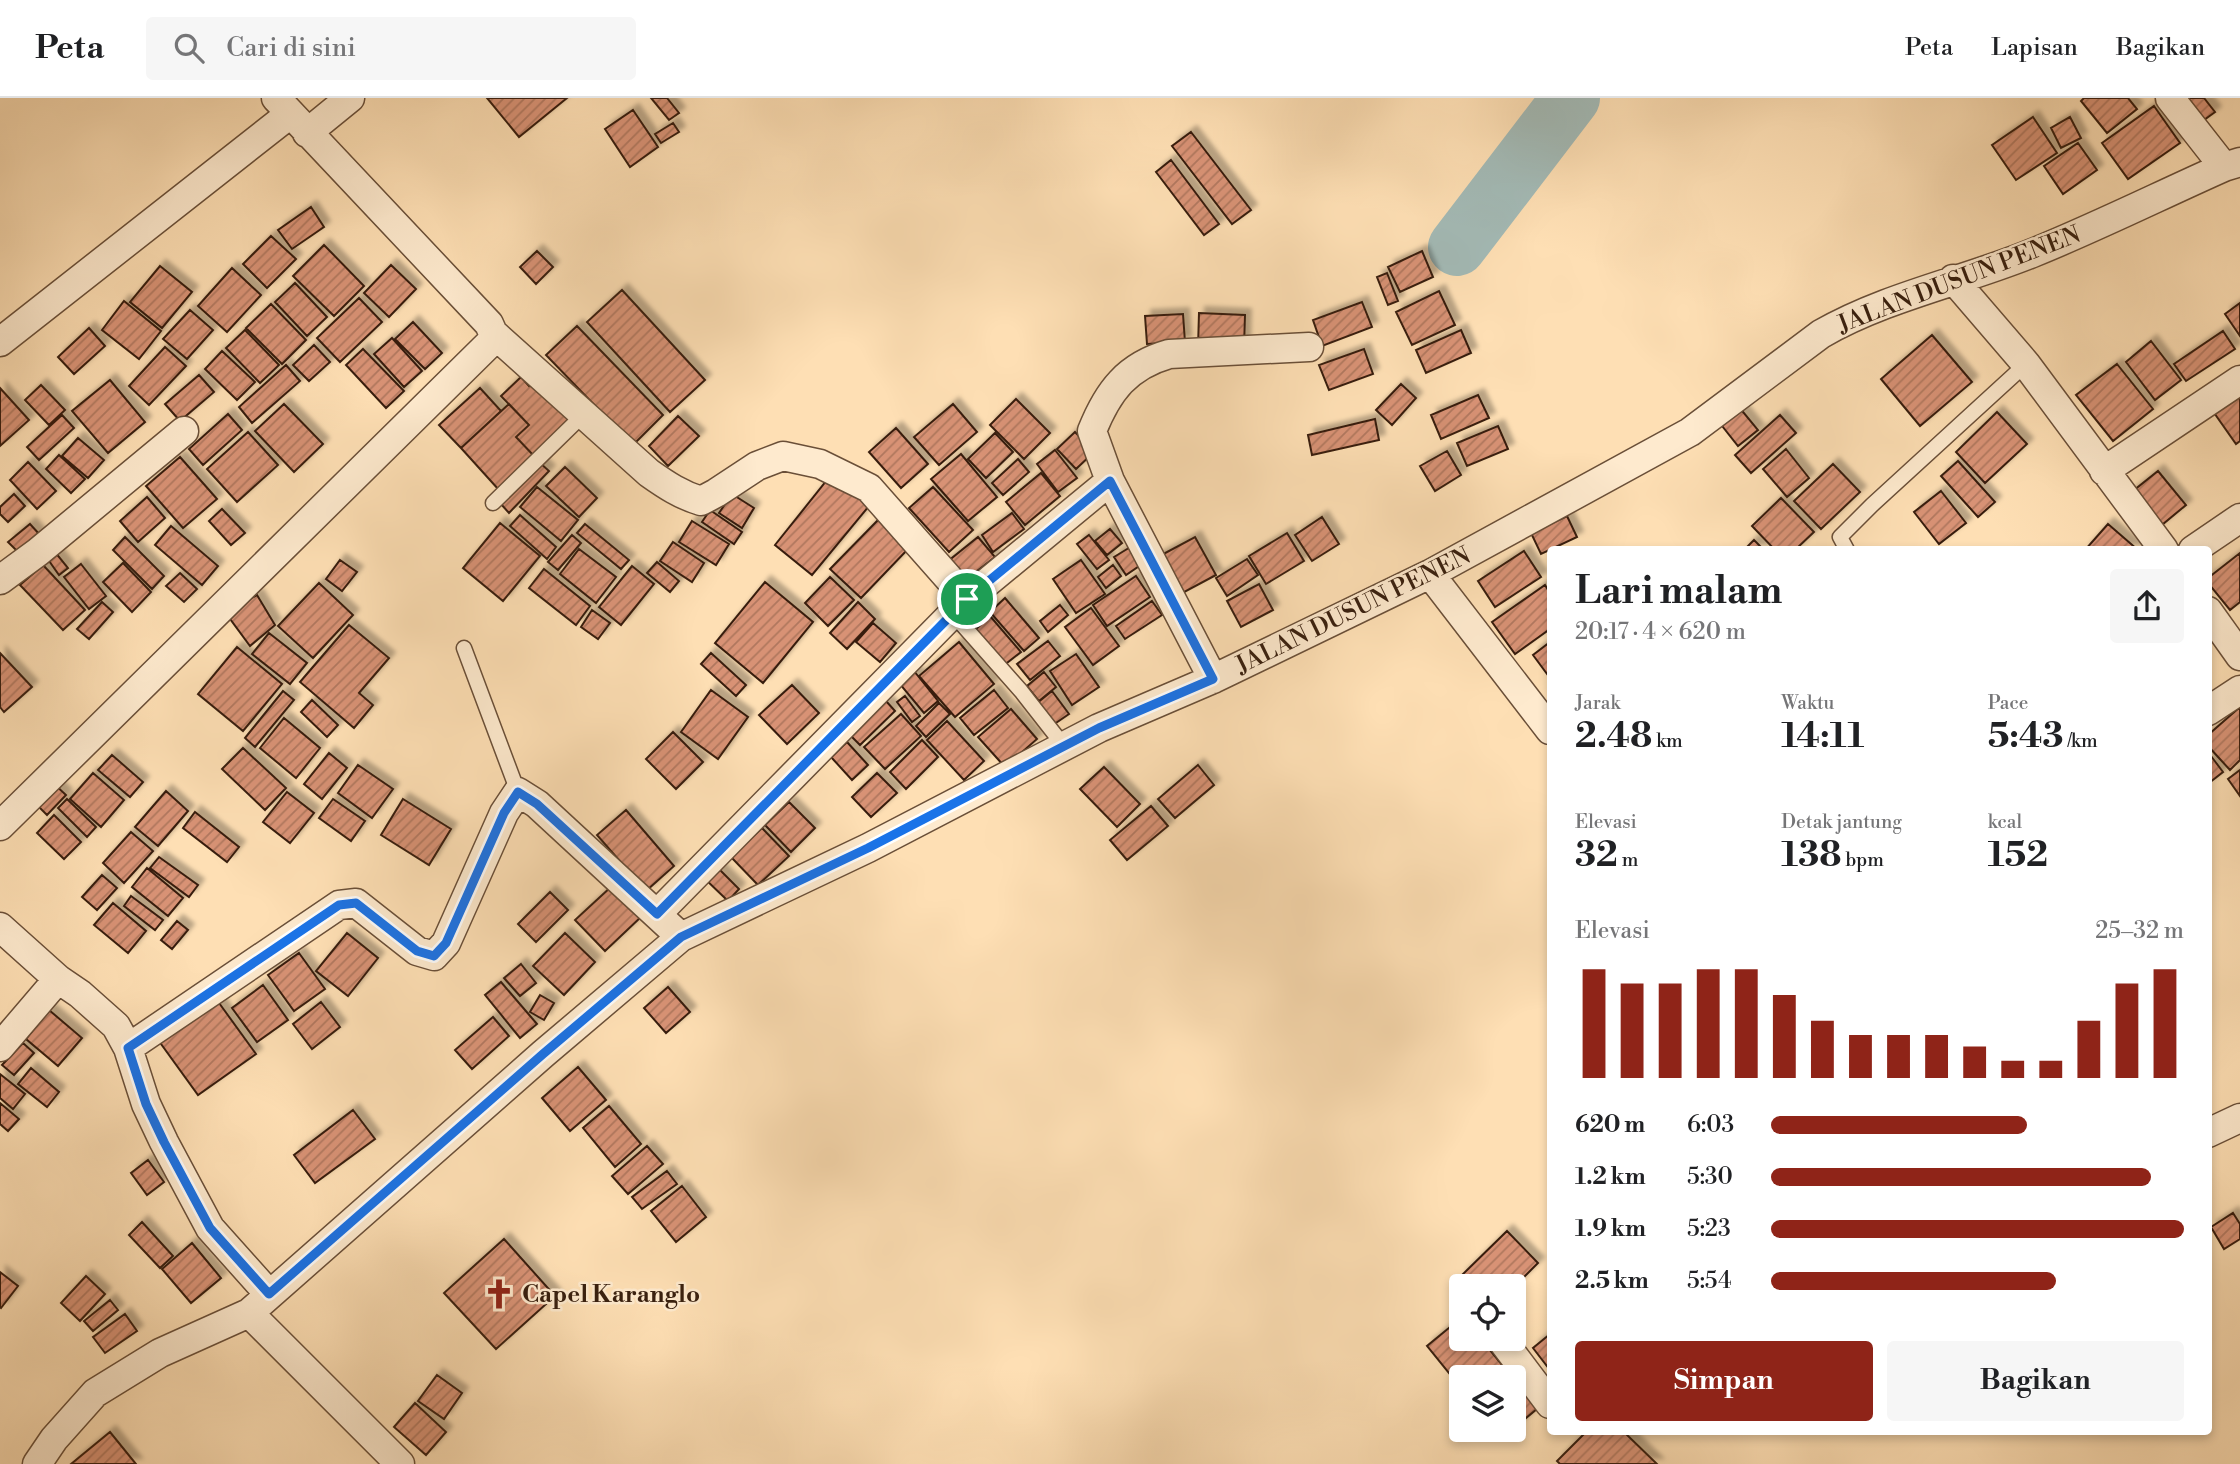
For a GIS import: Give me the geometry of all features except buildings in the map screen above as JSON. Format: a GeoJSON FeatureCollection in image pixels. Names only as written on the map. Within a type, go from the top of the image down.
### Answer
{"type":"FeatureCollection","features":[{"type":"Feature","properties":{"kind":"street"},"geometry":{"type":"LineString","coordinates":[[0,342],[291,115],[350,98]]}},
{"type":"Feature","properties":{"kind":"street"},"geometry":{"type":"LineString","coordinates":[[2170,98],[2232,165]]}},
{"type":"Feature","properties":{"kind":"street"},"geometry":{"type":"LineString","coordinates":[[291,115],[489,324],[493,332],[649,473],[674,491],[701,501],[757,466],[783,456],[820,464],[869,488],[960,606]]}},
{"type":"Feature","properties":{"kind":"street","name":"JALAN DUSUN PENEN"},"geometry":{"type":"LineString","coordinates":[[37,1464],[54,1439],[95,1393],[160,1353],[259,1303],[681,937],[868,848],[1099,728],[1213,679],[1430,574],[1690,432],[1839,323],[1953,279],[2033,253],[2232,165]]}},
{"type":"Feature","properties":{"kind":"street"},"geometry":{"type":"LineString","coordinates":[[1953,279],[2026,364],[2161,546]]}},
{"type":"Feature","properties":{"kind":"street"},"geometry":{"type":"LineString","coordinates":[[0,826],[488,347],[493,332]]}},
{"type":"Feature","properties":{"kind":"street"},"geometry":{"type":"LineString","coordinates":[[1213,679],[1110,481],[1092,431],[1115,386],[1148,360],[1169,354],[1309,347]]}},
{"type":"Feature","properties":{"kind":"street"},"geometry":{"type":"LineString","coordinates":[[2104,471],[2240,380]]}},
{"type":"Feature","properties":{"kind":"street"},"geometry":{"type":"LineString","coordinates":[[0,580],[38,552],[184,430]]}},
{"type":"Feature","properties":{"kind":"street"},"geometry":{"type":"LineString","coordinates":[[657,914],[960,606],[1110,481]]}},
{"type":"Feature","properties":{"kind":"street"},"geometry":{"type":"LineString","coordinates":[[2199,546],[2240,518]]}},
{"type":"Feature","properties":{"kind":"street"},"geometry":{"type":"LineString","coordinates":[[1430,574],[1547,726]]}},
{"type":"Feature","properties":{"kind":"street"},"geometry":{"type":"LineString","coordinates":[[2212,617],[2240,656]]}},
{"type":"Feature","properties":{"kind":"street"},"geometry":{"type":"LineString","coordinates":[[2212,708],[2240,691]]}},
{"type":"Feature","properties":{"kind":"street"},"geometry":{"type":"LineString","coordinates":[[128,1048],[339,905],[356,903],[417,951],[434,956],[446,943],[504,813],[525,796],[681,937]]}},
{"type":"Feature","properties":{"kind":"street"},"geometry":{"type":"LineString","coordinates":[[0,927],[116,1026],[128,1048],[146,1104],[210,1228],[259,1303],[400,1464]]}},
{"type":"Feature","properties":{"kind":"street"},"geometry":{"type":"LineString","coordinates":[[0,1047],[58,979]]}},
{"type":"Feature","properties":{"kind":"street"},"geometry":{"type":"LineString","coordinates":[[2212,1131],[2240,1118]]}},
{"type":"Feature","properties":{"kind":"street"},"geometry":{"type":"LineString","coordinates":[[1510,1351],[1547,1400]]}},
{"type":"Feature","properties":{"kind":"lane"},"geometry":{"type":"LineString","coordinates":[[1845,546],[1840,537],[2026,364]]}},
{"type":"Feature","properties":{"kind":"lane"},"geometry":{"type":"LineString","coordinates":[[494,503],[584,414]]}},
{"type":"Feature","properties":{"kind":"lane"},"geometry":{"type":"LineString","coordinates":[[960,606],[1064,746]]}},
{"type":"Feature","properties":{"kind":"lane"},"geometry":{"type":"LineString","coordinates":[[464,648],[525,796]]}},
{"type":"Feature","properties":{"kind":"waterway"},"geometry":{"type":"LineString","coordinates":[[1457,247],[1571,98]]}},
{"type":"Feature","properties":{"kind":"place","name":"Capel Karanglo"},"geometry":{"type":"Point","coordinates":[499,1294]}},
{"type":"Feature","properties":{"kind":"route"},"geometry":{"type":"LineString","coordinates":[[1110,481],[1213,679],[1099,728],[868,848],[681,937],[269,1294],[210,1228],[146,1104],[128,1048],[339,905],[356,903],[417,951],[434,956],[446,943],[504,813],[518,792],[537,804],[657,914],[967,599],[1110,481]]}}]}
